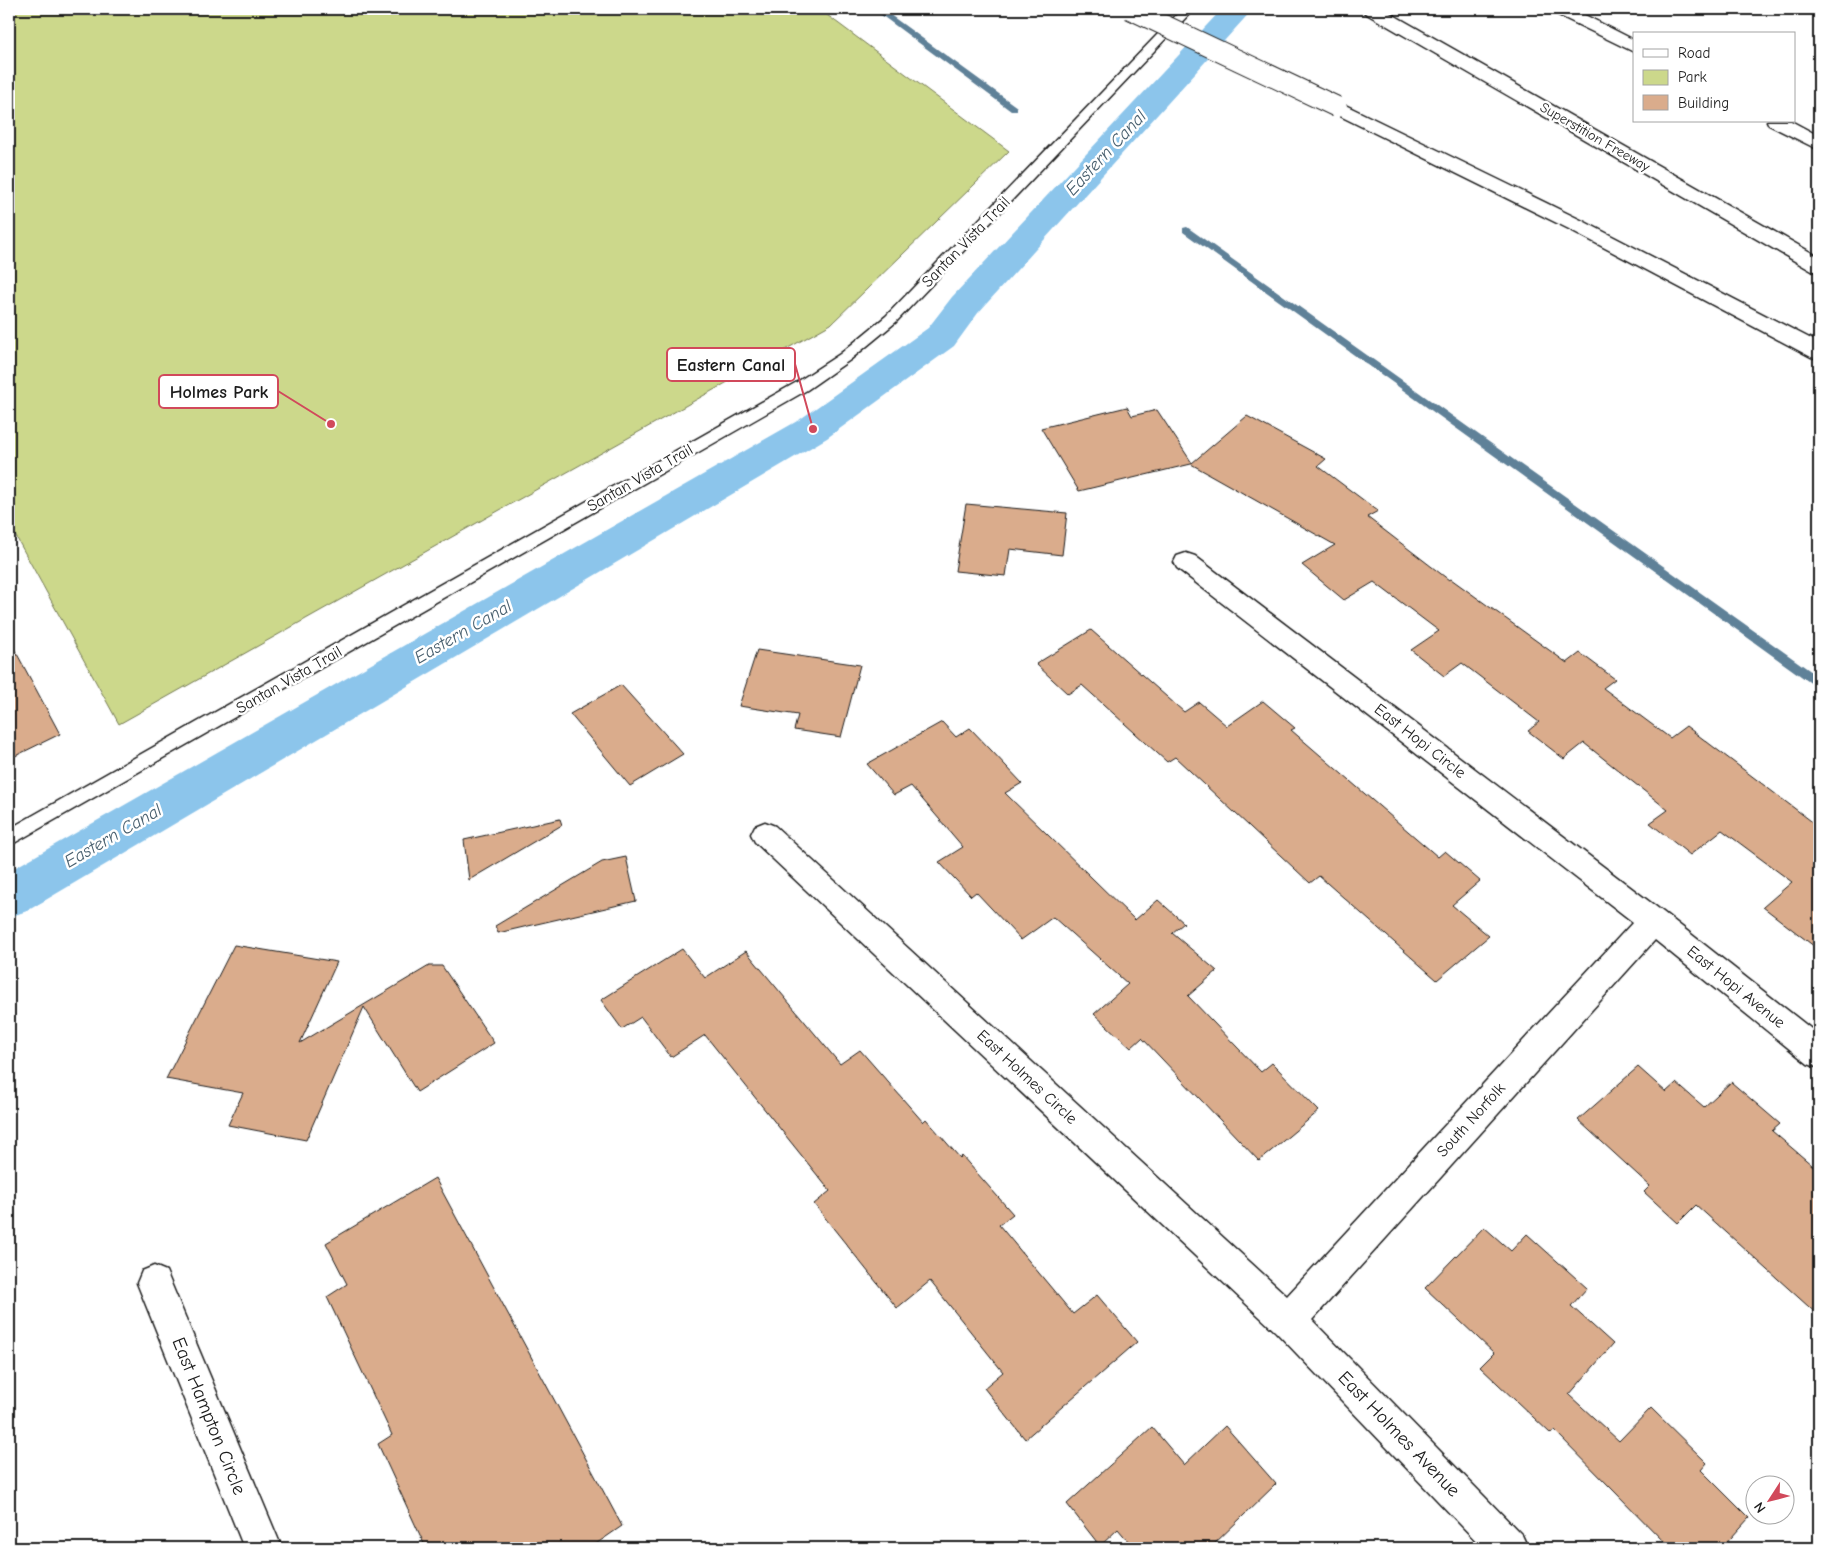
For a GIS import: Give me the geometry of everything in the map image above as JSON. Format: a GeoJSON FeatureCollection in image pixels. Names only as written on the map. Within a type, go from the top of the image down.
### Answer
{"type":"FeatureCollection","features":[{"type":"Feature","properties":{"kind":"main road"},"geometry":{"type":"LineString","coordinates":[[1130,9],[1337,107],[1576,225],[1819,352]]}},
{"type":"Feature","properties":{"kind":"main road"},"geometry":{"type":"LineString","coordinates":[[1560,9],[1633,46]]}},
{"type":"Feature","properties":{"kind":"main road","name":"Superstition Freeway"},"geometry":{"type":"LineString","coordinates":[[1374,11],[1819,266]]}},
{"type":"Feature","properties":{"kind":"main road"},"geometry":{"type":"LineString","coordinates":[[1778,122],[1819,144]]}},
{"type":"Feature","properties":{"kind":"main road","name":"East Hopi Circle"},"geometry":{"type":"LineString","coordinates":[[1186,562],[1653,921]]}},
{"type":"Feature","properties":{"kind":"main road","name":"East Holmes Circle"},"geometry":{"type":"LineString","coordinates":[[765,834],[1288,1320]]}},
{"type":"Feature","properties":{"kind":"main road","name":"East Hopi Avenue"},"geometry":{"type":"LineString","coordinates":[[1653,921],[1819,1054]]}},
{"type":"Feature","properties":{"kind":"main road","name":"South Norfolk"},"geometry":{"type":"LineString","coordinates":[[1288,1320],[1653,921]]}},
{"type":"Feature","properties":{"kind":"main road","name":"East Hampton Circle"},"geometry":{"type":"LineString","coordinates":[[154,1283],[263,1548]]}},
{"type":"Feature","properties":{"kind":"main road","name":"East Holmes Avenue"},"geometry":{"type":"LineString","coordinates":[[1288,1320],[1510,1548]]}},
{"type":"Feature","properties":{"kind":"lane","name":"Santan Vista Trail"},"geometry":{"type":"LineString","coordinates":[[9,838],[793,391],[845,357],[891,319],[1188,9]]}},
{"type":"Feature","properties":{"kind":"green space"},"geometry":{"type":"Polygon","coordinates":[[[9,9],[819,9],[1009,151],[831,324],[119,724],[9,524],[9,9]]]}},
{"type":"Feature","properties":{"kind":"building"},"geometry":{"type":"Polygon","coordinates":[[[1127,407],[1132,416],[1157,410],[1192,463],[1247,416],[1326,459],[1318,466],[1378,511],[1367,517],[1449,580],[1451,579],[1567,663],[1580,653],[1615,679],[1603,688],[1670,738],[1686,726],[1819,827],[1819,950],[1763,907],[1792,882],[1722,830],[1690,855],[1650,823],[1668,810],[1584,743],[1564,759],[1528,731],[1539,722],[1462,663],[1444,676],[1411,650],[1439,631],[1374,582],[1344,600],[1302,565],[1335,545],[1191,464],[1079,491],[1041,428],[1127,407]]]}},
{"type":"Feature","properties":{"kind":"building"},"geometry":{"type":"Polygon","coordinates":[[[966,504],[1067,513],[1062,555],[1010,549],[1006,576],[955,571],[966,504]]]}},
{"type":"Feature","properties":{"kind":"building"},"geometry":{"type":"Polygon","coordinates":[[[1091,630],[1184,712],[1199,702],[1227,726],[1263,701],[1295,728],[1291,730],[1438,857],[1445,851],[1480,881],[1452,905],[1489,936],[1437,980],[1319,876],[1310,883],[1175,757],[1167,762],[1082,685],[1068,694],[1036,664],[1091,630]]]}},
{"type":"Feature","properties":{"kind":"building"},"geometry":{"type":"Polygon","coordinates":[[[9,639],[60,734],[9,759],[9,639]]]}},
{"type":"Feature","properties":{"kind":"building"},"geometry":{"type":"Polygon","coordinates":[[[757,650],[860,665],[841,737],[794,730],[798,715],[739,706],[757,650]]]}},
{"type":"Feature","properties":{"kind":"building"},"geometry":{"type":"Polygon","coordinates":[[[621,685],[683,754],[630,786],[570,714],[621,685]]]}},
{"type":"Feature","properties":{"kind":"building"},"geometry":{"type":"Polygon","coordinates":[[[942,722],[956,737],[970,728],[1022,783],[1005,793],[1135,920],[1158,900],[1184,923],[1172,933],[1217,971],[1188,996],[1261,1072],[1272,1063],[1319,1111],[1259,1161],[1142,1038],[1131,1048],[1094,1014],[1128,984],[1053,917],[1021,940],[976,892],[971,896],[939,862],[963,847],[911,786],[894,795],[867,764],[942,722]]]}},
{"type":"Feature","properties":{"kind":"building"},"geometry":{"type":"Polygon","coordinates":[[[560,819],[562,825],[469,880],[464,840],[560,819]]]}},
{"type":"Feature","properties":{"kind":"building"},"geometry":{"type":"Polygon","coordinates":[[[626,857],[636,901],[498,933],[495,926],[602,862],[626,857]]]}},
{"type":"Feature","properties":{"kind":"building"},"geometry":{"type":"Polygon","coordinates":[[[234,945],[337,962],[300,1043],[429,966],[442,966],[494,1043],[417,1092],[364,1007],[306,1140],[228,1125],[243,1093],[166,1079],[234,945]]]}},
{"type":"Feature","properties":{"kind":"building"},"geometry":{"type":"Polygon","coordinates":[[[682,949],[705,978],[746,951],[840,1064],[860,1050],[923,1122],[926,1119],[960,1158],[962,1156],[1013,1214],[999,1225],[1073,1314],[1097,1295],[1137,1342],[1025,1439],[984,1388],[1003,1372],[930,1281],[897,1308],[814,1204],[830,1191],[705,1035],[671,1057],[641,1017],[622,1029],[601,1000],[682,949]]]}},
{"type":"Feature","properties":{"kind":"building"},"geometry":{"type":"Polygon","coordinates":[[[1638,1067],[1666,1092],[1676,1083],[1704,1107],[1731,1082],[1780,1124],[1772,1131],[1819,1171],[1819,1316],[1696,1205],[1678,1223],[1644,1192],[1650,1186],[1578,1120],[1638,1067]]]}},
{"type":"Feature","properties":{"kind":"building"},"geometry":{"type":"Polygon","coordinates":[[[435,1178],[622,1526],[590,1548],[426,1548],[378,1444],[392,1435],[327,1297],[347,1284],[326,1243],[435,1178]]]}},
{"type":"Feature","properties":{"kind":"building"},"geometry":{"type":"Polygon","coordinates":[[[1484,1227],[1511,1251],[1527,1234],[1587,1288],[1571,1306],[1613,1344],[1569,1395],[1619,1441],[1651,1408],[1707,1463],[1701,1470],[1746,1515],[1746,1521],[1722,1548],[1670,1548],[1554,1430],[1551,1434],[1480,1367],[1494,1353],[1425,1288],[1484,1227]]]}},
{"type":"Feature","properties":{"kind":"building"},"geometry":{"type":"Polygon","coordinates":[[[1225,1426],[1276,1484],[1210,1548],[1134,1548],[1118,1529],[1100,1546],[1067,1504],[1152,1427],[1184,1465],[1225,1426]]]}},
{"type":"Feature","properties":{"kind":"waterway"},"geometry":{"type":"LineString","coordinates":[[877,9],[1014,109]]}},
{"type":"Feature","properties":{"kind":"waterway","name":"Eastern Canal"},"geometry":{"type":"LineString","coordinates":[[9,896],[813,429],[889,376],[941,337],[965,305],[1238,9]]}},
{"type":"Feature","properties":{"kind":"waterway"},"geometry":{"type":"LineString","coordinates":[[1187,230],[1819,684]]}},
{"type":"Feature","properties":{"kind":"place","name":"Holmes Park"},"geometry":{"type":"Point","coordinates":[331,424]}},
{"type":"Feature","properties":{"kind":"place","name":"Eastern Canal"},"geometry":{"type":"Point","coordinates":[813,429]}}]}
